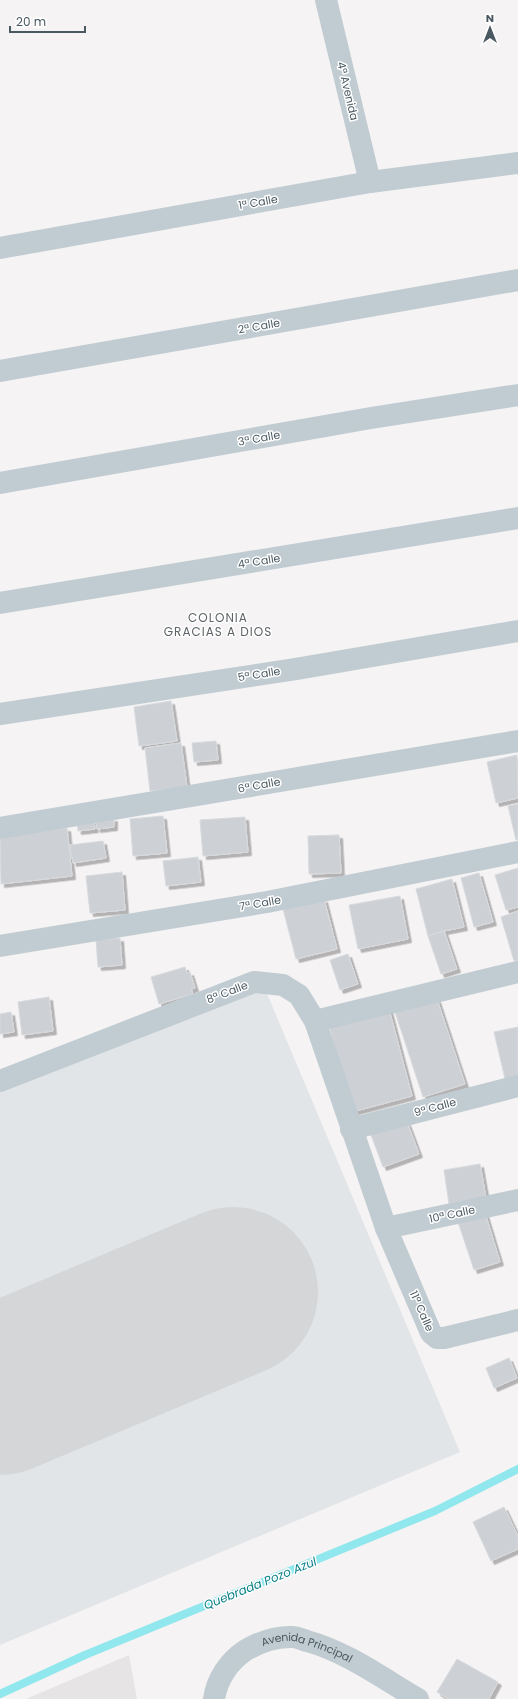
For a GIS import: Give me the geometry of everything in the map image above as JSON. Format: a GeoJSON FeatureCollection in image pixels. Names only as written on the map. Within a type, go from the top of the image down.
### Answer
{"type":"FeatureCollection","features":[{"type":"Feature","properties":{"kind":"street","name":"4ª Avenida"},"geometry":{"type":"LineString","coordinates":[[326,0],[370,182]]}},
{"type":"Feature","properties":{"kind":"street","name":"1ª Calle"},"geometry":{"type":"LineString","coordinates":[[0,248],[370,182],[518,163]]}},
{"type":"Feature","properties":{"kind":"street","name":"2ª Calle"},"geometry":{"type":"LineString","coordinates":[[0,371],[518,280]]}},
{"type":"Feature","properties":{"kind":"street","name":"3ª Calle"},"geometry":{"type":"LineString","coordinates":[[0,483],[371,418],[518,396]]}},
{"type":"Feature","properties":{"kind":"street","name":"4ª Calle"},"geometry":{"type":"LineString","coordinates":[[0,603],[518,518]]}},
{"type":"Feature","properties":{"kind":"street","name":"5ª Calle"},"geometry":{"type":"LineString","coordinates":[[0,714],[296,669],[518,631]]}},
{"type":"Feature","properties":{"kind":"street","name":"6ª Calle"},"geometry":{"type":"LineString","coordinates":[[0,828],[518,741]]}},
{"type":"Feature","properties":{"kind":"street","name":"7ª Calle"},"geometry":{"type":"LineString","coordinates":[[0,946],[267,902],[518,852]]}},
{"type":"Feature","properties":{"kind":"street"},"geometry":{"type":"LineString","coordinates":[[315,1021],[518,972]]}},
{"type":"Feature","properties":{"kind":"street","name":"8ª Calle"},"geometry":{"type":"LineString","coordinates":[[0,1081],[254,982],[283,985],[299,995],[315,1021],[386,1228]]}},
{"type":"Feature","properties":{"kind":"street","name":"9ª Calle"},"geometry":{"type":"LineString","coordinates":[[352,1129],[518,1086]]}},
{"type":"Feature","properties":{"kind":"street","name":"10ª Calle"},"geometry":{"type":"LineString","coordinates":[[386,1228],[518,1200]]}},
{"type":"Feature","properties":{"kind":"street","name":"11ª Calle"},"geometry":{"type":"LineString","coordinates":[[386,1228],[434,1336],[444,1338],[518,1320]]}},
{"type":"Feature","properties":{"kind":"street","name":"Avenida Principal"},"geometry":{"type":"LineString","coordinates":[[214,1699],[215,1690],[224,1672],[239,1654],[260,1642],[293,1637],[324,1646],[354,1661],[418,1699]]}},
{"type":"Feature","properties":{"kind":"shaded area"},"geometry":{"type":"Polygon","coordinates":[[[257,986],[268,996],[460,1452],[0,1645],[0,1092],[257,986]]]}},
{"type":"Feature","properties":{"kind":"shaded area"},"geometry":{"type":"Polygon","coordinates":[[[129,1655],[137,1699],[26,1699],[129,1655]]]}},
{"type":"Feature","properties":{"kind":"building"},"geometry":{"type":"Polygon","coordinates":[[[171,701],[177,741],[139,746],[134,707],[171,701]]]}},
{"type":"Feature","properties":{"kind":"building"},"geometry":{"type":"Polygon","coordinates":[[[216,741],[218,760],[194,762],[192,743],[216,741]]]}},
{"type":"Feature","properties":{"kind":"building"},"geometry":{"type":"Polygon","coordinates":[[[181,743],[187,787],[150,791],[145,748],[181,743]]]}},
{"type":"Feature","properties":{"kind":"building"},"geometry":{"type":"Polygon","coordinates":[[[517,755],[518,798],[496,803],[487,762],[517,755]]]}},
{"type":"Feature","properties":{"kind":"building"},"geometry":{"type":"Polygon","coordinates":[[[518,804],[518,839],[516,840],[508,806],[518,804]]]}},
{"type":"Feature","properties":{"kind":"building"},"geometry":{"type":"Polygon","coordinates":[[[163,816],[167,853],[133,856],[130,819],[163,816]]]}},
{"type":"Feature","properties":{"kind":"building"},"geometry":{"type":"Polygon","coordinates":[[[245,817],[248,852],[203,856],[200,820],[245,817]]]}},
{"type":"Feature","properties":{"kind":"building"},"geometry":{"type":"Polygon","coordinates":[[[114,818],[114,827],[97,829],[96,820],[114,818]]]}},
{"type":"Feature","properties":{"kind":"building"},"geometry":{"type":"Polygon","coordinates":[[[94,820],[95,829],[78,831],[77,821],[94,820]]]}},
{"type":"Feature","properties":{"kind":"building"},"geometry":{"type":"Polygon","coordinates":[[[67,828],[72,876],[1,884],[0,835],[67,828]]]}},
{"type":"Feature","properties":{"kind":"building"},"geometry":{"type":"Polygon","coordinates":[[[339,835],[341,873],[309,874],[308,836],[339,835]]]}},
{"type":"Feature","properties":{"kind":"building"},"geometry":{"type":"Polygon","coordinates":[[[103,841],[106,858],[73,863],[70,845],[103,841]]]}},
{"type":"Feature","properties":{"kind":"building"},"geometry":{"type":"Polygon","coordinates":[[[198,857],[201,882],[166,886],[163,861],[198,857]]]}},
{"type":"Feature","properties":{"kind":"building"},"geometry":{"type":"Polygon","coordinates":[[[518,868],[518,907],[506,910],[495,875],[518,868]]]}},
{"type":"Feature","properties":{"kind":"building"},"geometry":{"type":"Polygon","coordinates":[[[122,872],[125,910],[90,913],[86,876],[122,872]]]}},
{"type":"Feature","properties":{"kind":"building"},"geometry":{"type":"Polygon","coordinates":[[[479,873],[493,922],[474,927],[461,878],[479,873]]]}},
{"type":"Feature","properties":{"kind":"building"},"geometry":{"type":"Polygon","coordinates":[[[452,879],[464,927],[428,936],[416,889],[452,879]]]}},
{"type":"Feature","properties":{"kind":"building"},"geometry":{"type":"Polygon","coordinates":[[[400,896],[408,939],[358,949],[349,905],[400,896]]]}},
{"type":"Feature","properties":{"kind":"building"},"geometry":{"type":"Polygon","coordinates":[[[324,899],[337,949],[296,959],[283,909],[324,899]]]}},
{"type":"Feature","properties":{"kind":"building"},"geometry":{"type":"Polygon","coordinates":[[[518,911],[518,960],[514,961],[501,917],[518,911]]]}},
{"type":"Feature","properties":{"kind":"building"},"geometry":{"type":"Polygon","coordinates":[[[444,931],[457,969],[441,974],[428,936],[444,931]]]}},
{"type":"Feature","properties":{"kind":"building"},"geometry":{"type":"Polygon","coordinates":[[[120,938],[122,965],[98,967],[96,940],[120,938]]]}},
{"type":"Feature","properties":{"kind":"building"},"geometry":{"type":"Polygon","coordinates":[[[348,954],[358,984],[340,990],[330,960],[348,954]]]}},
{"type":"Feature","properties":{"kind":"building"},"geometry":{"type":"Polygon","coordinates":[[[185,967],[187,973],[190,972],[195,988],[191,989],[193,994],[159,1004],[151,977],[185,967]]]}},
{"type":"Feature","properties":{"kind":"building"},"geometry":{"type":"Polygon","coordinates":[[[49,997],[53,1031],[22,1035],[18,1002],[49,997]]]}},
{"type":"Feature","properties":{"kind":"building"},"geometry":{"type":"Polygon","coordinates":[[[437,999],[465,1084],[423,1097],[395,1012],[437,999]]]}},
{"type":"Feature","properties":{"kind":"building"},"geometry":{"type":"Polygon","coordinates":[[[389,1009],[412,1096],[352,1112],[329,1025],[389,1009]]]}},
{"type":"Feature","properties":{"kind":"building"},"geometry":{"type":"Polygon","coordinates":[[[11,1012],[14,1032],[0,1034],[0,1014],[11,1012]]]}},
{"type":"Feature","properties":{"kind":"building"},"geometry":{"type":"Polygon","coordinates":[[[518,1027],[518,1076],[505,1079],[494,1032],[518,1027]]]}},
{"type":"Feature","properties":{"kind":"building"},"geometry":{"type":"Polygon","coordinates":[[[407,1122],[419,1154],[383,1167],[371,1135],[407,1122]]]}},
{"type":"Feature","properties":{"kind":"building"},"geometry":{"type":"Polygon","coordinates":[[[480,1164],[486,1198],[449,1204],[444,1170],[480,1164]]]}},
{"type":"Feature","properties":{"kind":"building"},"geometry":{"type":"Polygon","coordinates":[[[485,1213],[500,1262],[474,1270],[458,1222],[485,1213]]]}},
{"type":"Feature","properties":{"kind":"building"},"geometry":{"type":"Polygon","coordinates":[[[509,1358],[517,1378],[494,1388],[486,1368],[509,1358]]]}},
{"type":"Feature","properties":{"kind":"building"},"geometry":{"type":"Polygon","coordinates":[[[504,1507],[518,1536],[518,1549],[491,1561],[473,1522],[504,1507]]]}},
{"type":"Feature","properties":{"kind":"building"},"geometry":{"type":"Polygon","coordinates":[[[457,1659],[498,1682],[489,1699],[449,1699],[437,1692],[457,1659]]]}},
{"type":"Feature","properties":{"kind":"waterway","name":"Quebrada Pozo Azul"},"geometry":{"type":"LineString","coordinates":[[0,1694],[85,1655],[435,1511],[518,1469]]}},
{"type":"Feature","properties":{"kind":"runway"},"geometry":{"type":"LineString","coordinates":[[0,1390],[233,1292]]}},
{"type":"Feature","properties":{"kind":"district","name":"COLONIA GRACIAS A DIOS"},"geometry":{"type":"Point","coordinates":[218,624]}}]}
